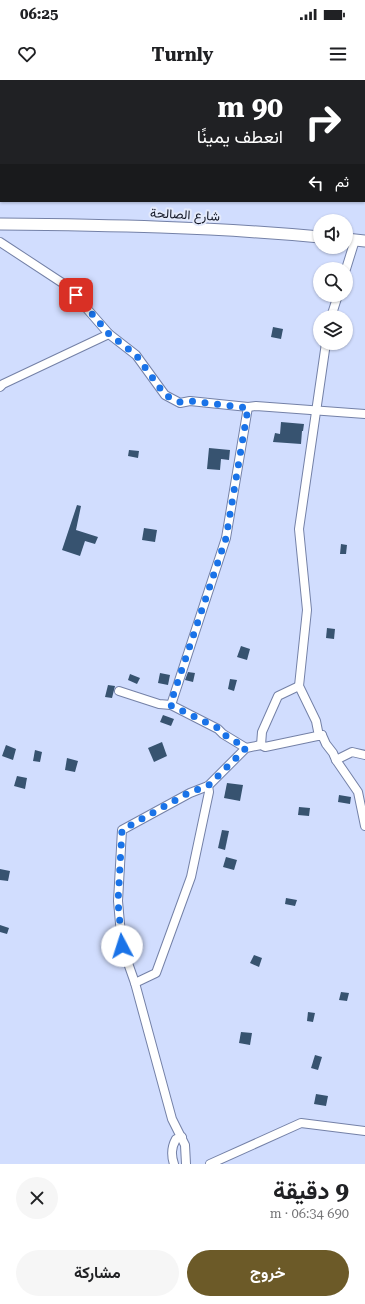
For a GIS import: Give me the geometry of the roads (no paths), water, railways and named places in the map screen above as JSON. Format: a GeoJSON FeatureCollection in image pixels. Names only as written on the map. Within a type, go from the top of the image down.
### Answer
{"type":"FeatureCollection","features":[{"type":"Feature","properties":{"kind":"main road","name":"شارع الصالحة"},"geometry":{"type":"LineString","coordinates":[[0,224],[130,226],[278,233],[313,236]]}},
{"type":"Feature","properties":{"kind":"street"},"geometry":{"type":"LineString","coordinates":[[348,262],[355,240]]}},
{"type":"Feature","properties":{"kind":"street"},"geometry":{"type":"LineString","coordinates":[[0,242],[67,286],[109,334],[136,355],[165,395],[180,402],[190,401],[248,408],[256,406],[365,414]]}},
{"type":"Feature","properties":{"kind":"street"},"geometry":{"type":"LineString","coordinates":[[0,388],[3,384],[109,334]]}},
{"type":"Feature","properties":{"kind":"street"},"geometry":{"type":"LineString","coordinates":[[325,350],[299,529],[307,610],[299,686],[316,721],[320,735],[358,792],[365,826]]}},
{"type":"Feature","properties":{"kind":"street"},"geometry":{"type":"LineString","coordinates":[[170,705],[226,538],[248,408]]}},
{"type":"Feature","properties":{"kind":"street"},"geometry":{"type":"LineString","coordinates":[[261,745],[262,732],[278,696],[299,686]]}},
{"type":"Feature","properties":{"kind":"street"},"geometry":{"type":"LineString","coordinates":[[119,691],[159,704],[170,705],[218,728],[223,734],[246,748]]}},
{"type":"Feature","properties":{"kind":"street"},"geometry":{"type":"LineString","coordinates":[[186,1164],[185,1145],[172,1119],[135,983],[122,946],[118,902],[122,830],[190,792],[208,786],[246,748],[261,745],[266,747],[320,735]]}},
{"type":"Feature","properties":{"kind":"street"},"geometry":{"type":"LineString","coordinates":[[336,760],[352,752],[365,755]]}},
{"type":"Feature","properties":{"kind":"street"},"geometry":{"type":"LineString","coordinates":[[135,983],[156,973],[191,877],[209,792],[208,786]]}},
{"type":"Feature","properties":{"kind":"street"},"geometry":{"type":"LineString","coordinates":[[210,1164],[301,1122],[365,1131]]}},
{"type":"Feature","properties":{"kind":"street"},"geometry":{"type":"LineString","coordinates":[[174,1164],[172,1150],[176,1139],[182,1137]]}}]}
